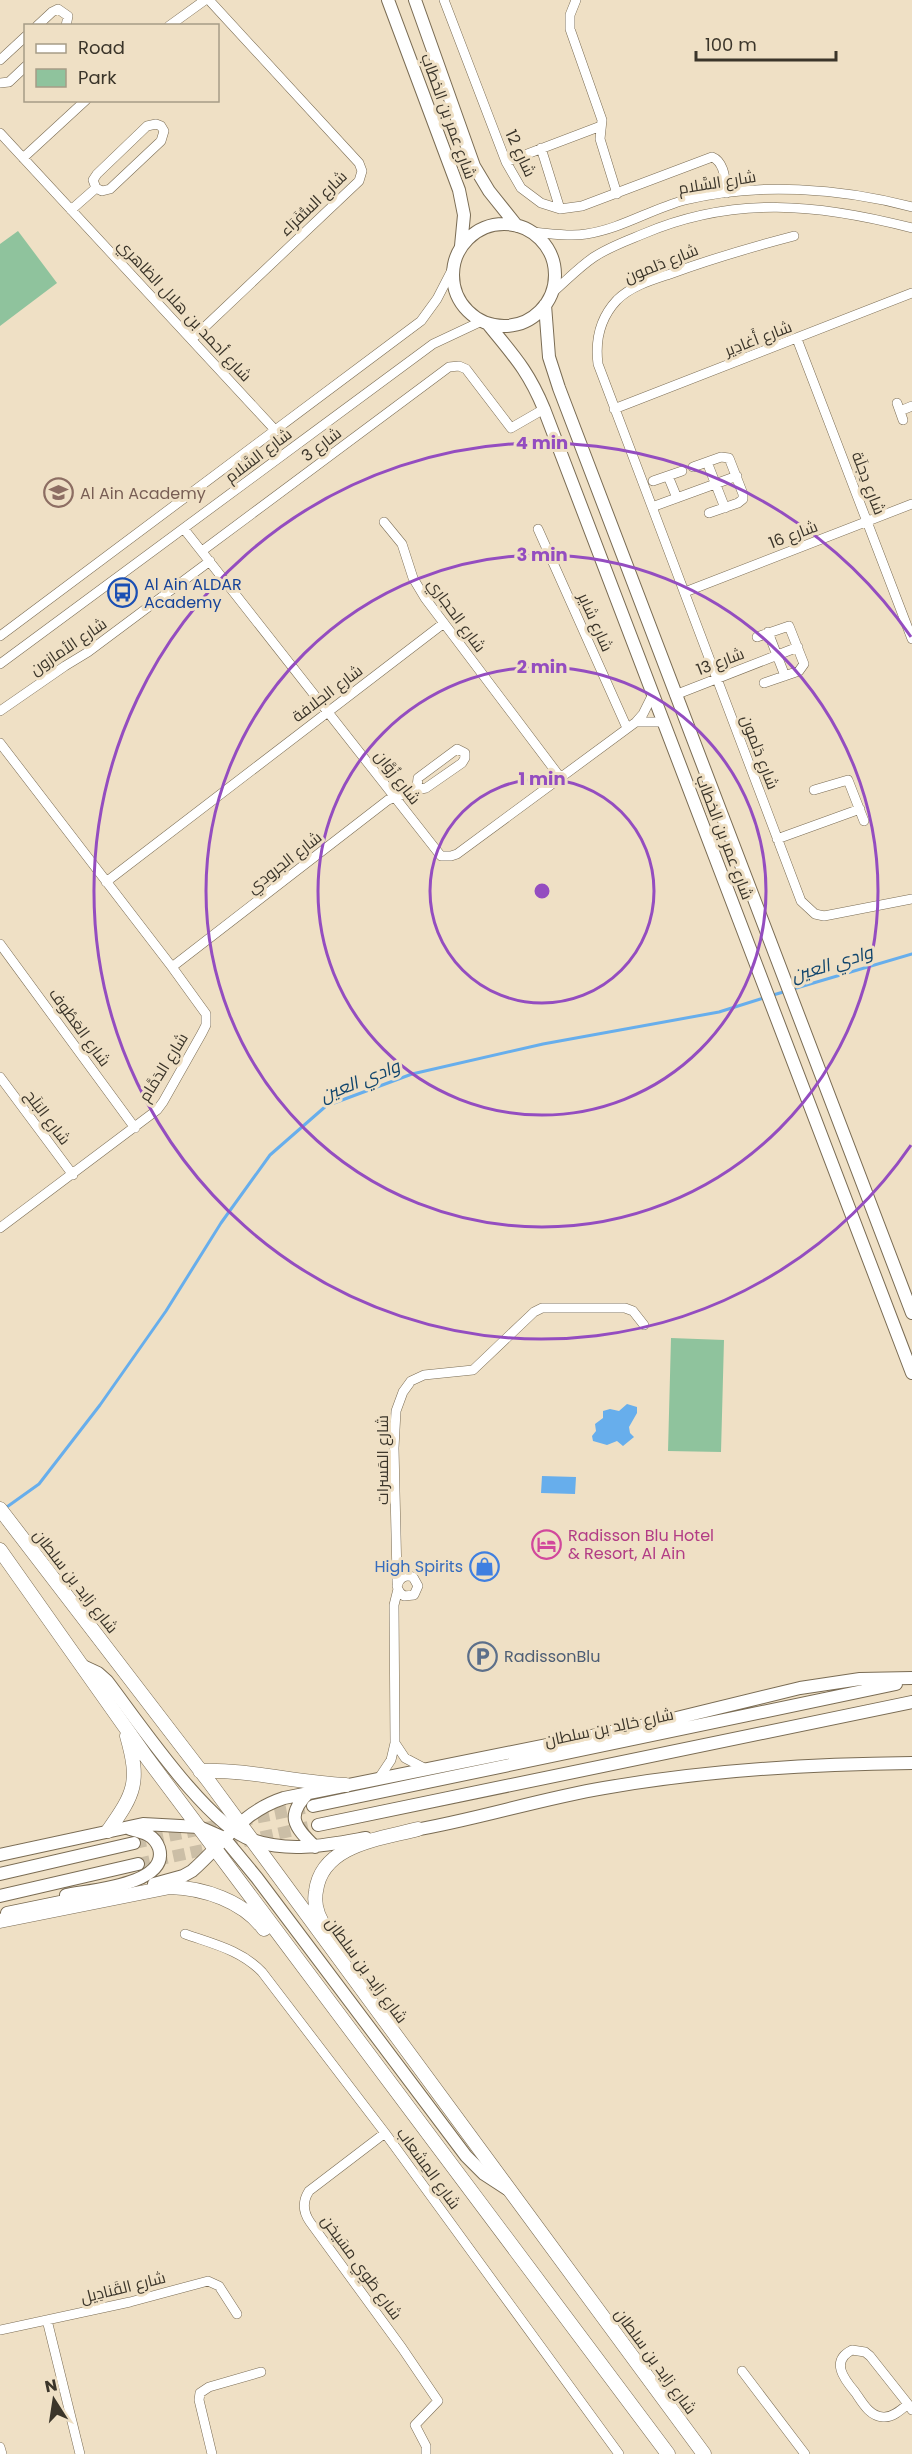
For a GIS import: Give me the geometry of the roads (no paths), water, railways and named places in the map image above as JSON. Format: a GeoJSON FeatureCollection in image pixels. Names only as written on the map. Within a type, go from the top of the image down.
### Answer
{"type":"FeatureCollection","features":[{"type":"Feature","properties":{"kind":"highway","name":"شارع زايد بن سلطان"},"geometry":{"type":"LineString","coordinates":[[0,1509],[200,1772],[227,1835],[379,2069],[668,2454]]}},
{"type":"Feature","properties":{"kind":"highway","name":"شارع زايد بن سلطان"},"geometry":{"type":"LineString","coordinates":[[0,1550],[199,1827],[252,1840],[704,2454]]}},
{"type":"Feature","properties":{"kind":"highway"},"geometry":{"type":"LineString","coordinates":[[108,1831],[129,1800],[133,1787],[134,1762],[124,1725]]}},
{"type":"Feature","properties":{"kind":"highway"},"geometry":{"type":"LineString","coordinates":[[200,1772],[248,1772],[298,1782],[346,1785]]}},
{"type":"Feature","properties":{"kind":"highway"},"geometry":{"type":"LineString","coordinates":[[410,2057],[390,2015],[322,1923],[315,1900],[321,1874],[336,1856],[364,1843],[418,1829]]}},
{"type":"Feature","properties":{"kind":"highway"},"geometry":{"type":"LineString","coordinates":[[0,1921],[170,1887],[194,1890],[227,1900],[244,1909],[259,1922],[350,2042],[379,2069]]}},
{"type":"Feature","properties":{"kind":"main road","name":"شارع عمر بن الخطاب"},"geometry":{"type":"LineString","coordinates":[[388,0],[459,190],[464,215],[461,247]]}},
{"type":"Feature","properties":{"kind":"main road","name":"شارع عمر بن الخطاب"},"geometry":{"type":"LineString","coordinates":[[415,0],[474,166],[495,200],[517,226]]}},
{"type":"Feature","properties":{"kind":"main road"},"geometry":{"type":"LineString","coordinates":[[492,225],[517,226],[531,232],[544,243],[553,259],[555,276],[552,293],[546,305],[534,316],[520,324],[504,326],[485,323],[471,315],[456,294],[453,268],[461,247],[474,234],[492,225]]}},
{"type":"Feature","properties":{"kind":"main road","name":"شارع عمر بن الخطاب"},"geometry":{"type":"LineString","coordinates":[[546,305],[547,340],[552,369],[912,1313]]}},
{"type":"Feature","properties":{"kind":"main road","name":"شارع عمر بن الخطاب"},"geometry":{"type":"LineString","coordinates":[[485,323],[519,360],[535,387],[544,409],[912,1373]]}},
{"type":"Feature","properties":{"kind":"main road"},"geometry":{"type":"LineString","coordinates":[[82,1666],[98,1673],[107,1681],[227,1835],[466,2156],[484,2174],[510,2191]]}},
{"type":"Feature","properties":{"kind":"main road"},"geometry":{"type":"LineString","coordinates":[[0,1915],[171,1880],[192,1871],[227,1835],[258,1808],[270,1802],[424,1768],[614,1732],[800,1688],[861,1679],[912,1679]]}},
{"type":"Feature","properties":{"kind":"main road","name":"شارع خالِد بن سلطان"},"geometry":{"type":"LineString","coordinates":[[314,1806],[912,1679]]}},
{"type":"Feature","properties":{"kind":"main road"},"geometry":{"type":"LineString","coordinates":[[318,1825],[912,1702]]}},
{"type":"Feature","properties":{"kind":"main road"},"geometry":{"type":"LineString","coordinates":[[252,1840],[280,1846],[315,1847],[418,1829],[602,1788],[649,1780],[806,1765],[912,1763]]}},
{"type":"Feature","properties":{"kind":"main road"},"geometry":{"type":"LineString","coordinates":[[310,1792],[299,1802],[294,1815],[295,1824],[315,1847]]}},
{"type":"Feature","properties":{"kind":"main road"},"geometry":{"type":"LineString","coordinates":[[0,1855],[153,1823],[199,1827]]}},
{"type":"Feature","properties":{"kind":"main road"},"geometry":{"type":"LineString","coordinates":[[0,1909],[129,1882],[148,1875],[159,1860],[160,1854],[156,1841],[146,1833],[123,1828]]}},
{"type":"Feature","properties":{"kind":"main road"},"geometry":{"type":"LineString","coordinates":[[0,1874],[134,1843]]}},
{"type":"Feature","properties":{"kind":"main road"},"geometry":{"type":"LineString","coordinates":[[0,1896],[138,1864]]}},
{"type":"Feature","properties":{"kind":"street"},"geometry":{"type":"LineString","coordinates":[[172,24],[207,0]]}},
{"type":"Feature","properties":{"kind":"street","name":"شارع السُّفَرَاء"},"geometry":{"type":"LineString","coordinates":[[192,339],[359,181],[362,171],[359,163],[207,0]]}},
{"type":"Feature","properties":{"kind":"street","name":"شارع 12"},"geometry":{"type":"LineString","coordinates":[[444,0],[506,162],[528,196],[560,209]]}},
{"type":"Feature","properties":{"kind":"street"},"geometry":{"type":"LineString","coordinates":[[576,0],[570,15],[570,28],[598,109],[602,126],[600,139],[617,194]]}},
{"type":"Feature","properties":{"kind":"street"},"geometry":{"type":"LineString","coordinates":[[39,24],[58,9],[68,16],[66,24]]}},
{"type":"Feature","properties":{"kind":"street"},"geometry":{"type":"LineString","coordinates":[[0,60],[24,38]]}},
{"type":"Feature","properties":{"kind":"street"},"geometry":{"type":"LineString","coordinates":[[0,83],[9,82],[24,68]]}},
{"type":"Feature","properties":{"kind":"street"},"geometry":{"type":"LineString","coordinates":[[22,158],[84,102]]}},
{"type":"Feature","properties":{"kind":"street"},"geometry":{"type":"LineString","coordinates":[[156,124],[161,126],[164,134],[162,141],[110,189],[102,191],[96,188],[93,180],[105,166],[147,126],[156,124]]}},
{"type":"Feature","properties":{"kind":"street"},"geometry":{"type":"LineString","coordinates":[[506,162],[602,126]]}},
{"type":"Feature","properties":{"kind":"street","name":"شارع أحمد بن هلال الظاهري"},"geometry":{"type":"LineString","coordinates":[[0,133],[276,431]]}},
{"type":"Feature","properties":{"kind":"street"},"geometry":{"type":"LineString","coordinates":[[541,148],[560,209],[582,207],[712,157],[719,160],[723,168],[727,193]]}},
{"type":"Feature","properties":{"kind":"street"},"geometry":{"type":"LineString","coordinates":[[71,210],[96,188]]}},
{"type":"Feature","properties":{"kind":"street","name":"شارع السَّلام"},"geometry":{"type":"LineString","coordinates":[[531,232],[574,235],[602,231],[685,201],[727,193],[776,189],[824,192],[912,207]]}},
{"type":"Feature","properties":{"kind":"street","name":"شارع السَّلام"},"geometry":{"type":"LineString","coordinates":[[552,293],[580,267],[609,248],[665,225],[711,213],[775,206],[818,208],[873,217],[912,228]]}},
{"type":"Feature","properties":{"kind":"street","name":"شارع دَلمون"},"geometry":{"type":"LineString","coordinates":[[794,237],[702,262],[637,286],[618,299],[604,318],[600,329],[598,364],[801,901],[815,914],[824,916],[912,899]]}},
{"type":"Feature","properties":{"kind":"street","name":"شارع السَّلام"},"geometry":{"type":"LineString","coordinates":[[0,636],[421,321],[437,299],[453,268]]}},
{"type":"Feature","properties":{"kind":"street","name":"شارع أَغادِير"},"geometry":{"type":"LineString","coordinates":[[614,409],[912,293]]}},
{"type":"Feature","properties":{"kind":"street","name":"شارع السَّلام"},"geometry":{"type":"LineString","coordinates":[[0,664],[433,344],[485,323]]}},
{"type":"Feature","properties":{"kind":"street","name":"شارع دِجلَة"},"geometry":{"type":"LineString","coordinates":[[797,339],[912,639]]}},
{"type":"Feature","properties":{"kind":"street","name":"شارع 3"},"geometry":{"type":"LineString","coordinates":[[202,551],[449,367],[459,366],[466,369],[511,428],[544,409]]}},
{"type":"Feature","properties":{"kind":"street"},"geometry":{"type":"LineString","coordinates":[[900,411],[912,406]]}},
{"type":"Feature","properties":{"kind":"street"},"geometry":{"type":"LineString","coordinates":[[693,467],[727,456],[737,476],[743,499],[710,513]]}},
{"type":"Feature","properties":{"kind":"street"},"geometry":{"type":"LineString","coordinates":[[707,462],[725,508]]}},
{"type":"Feature","properties":{"kind":"street"},"geometry":{"type":"LineString","coordinates":[[653,481],[682,471]]}},
{"type":"Feature","properties":{"kind":"street"},"geometry":{"type":"LineString","coordinates":[[668,476],[677,498]]}},
{"type":"Feature","properties":{"kind":"street"},"geometry":{"type":"LineString","coordinates":[[651,507],[737,476]]}},
{"type":"Feature","properties":{"kind":"street","name":"شارع 16"},"geometry":{"type":"LineString","coordinates":[[686,592],[912,504]]}},
{"type":"Feature","properties":{"kind":"street","name":"شارع الحجاري"},"geometry":{"type":"LineString","coordinates":[[384,522],[402,544],[418,587],[560,777]]}},
{"type":"Feature","properties":{"kind":"street","name":"شارع زُوَّان"},"geometry":{"type":"LineString","coordinates":[[184,529],[436,851],[445,857],[457,854],[631,725],[643,714],[652,696]]}},
{"type":"Feature","properties":{"kind":"street","name":"شارع شاير"},"geometry":{"type":"LineString","coordinates":[[538,529],[631,725]]}},
{"type":"Feature","properties":{"kind":"street","name":"شارع الأمازون"},"geometry":{"type":"LineString","coordinates":[[0,711],[88,652],[210,561]]}},
{"type":"Feature","properties":{"kind":"street","name":"شارع الجلافة"},"geometry":{"type":"LineString","coordinates":[[106,882],[444,623]]}},
{"type":"Feature","properties":{"kind":"street","name":"شارع 13"},"geometry":{"type":"LineString","coordinates":[[675,695],[798,647],[789,626],[757,637]]}},
{"type":"Feature","properties":{"kind":"street"},"geometry":{"type":"LineString","coordinates":[[768,632],[785,676]]}},
{"type":"Feature","properties":{"kind":"street"},"geometry":{"type":"LineString","coordinates":[[764,683],[804,667],[798,647]]}},
{"type":"Feature","properties":{"kind":"street"},"geometry":{"type":"LineString","coordinates":[[631,725],[663,722]]}},
{"type":"Feature","properties":{"kind":"street","name":"شارع الدَمَّام"},"geometry":{"type":"LineString","coordinates":[[0,743],[172,967],[207,1019],[206,1025],[164,1102],[135,1128],[0,1228]]}},
{"type":"Feature","properties":{"kind":"street","name":"شارع الجرودي"},"geometry":{"type":"LineString","coordinates":[[172,967],[394,796],[406,794],[417,787],[426,788],[462,763],[465,758],[464,752],[457,749],[444,758],[418,778],[417,787]]}},
{"type":"Feature","properties":{"kind":"street"},"geometry":{"type":"LineString","coordinates":[[814,790],[848,780],[864,822]]}},
{"type":"Feature","properties":{"kind":"street"},"geometry":{"type":"LineString","coordinates":[[777,839],[860,809]]}},
{"type":"Feature","properties":{"kind":"street","name":"شارع العَطُوف"},"geometry":{"type":"LineString","coordinates":[[0,944],[135,1128]]}},
{"type":"Feature","properties":{"kind":"street","name":"شارع البَلَح"},"geometry":{"type":"LineString","coordinates":[[0,1077],[73,1175]]}},
{"type":"Feature","properties":{"kind":"street","name":"شارع المَسرات"},"geometry":{"type":"LineString","coordinates":[[379,1778],[391,1760],[395,1743],[394,1605],[397,1588],[397,1558],[394,1448],[396,1411],[403,1392],[411,1381],[424,1375],[473,1370],[534,1312],[542,1308],[625,1308],[633,1311],[644,1325]]}},
{"type":"Feature","properties":{"kind":"street"},"geometry":{"type":"LineString","coordinates":[[397,1558],[418,1582],[418,1589],[414,1595],[406,1596],[397,1588],[402,1577],[413,1577]]}},
{"type":"Feature","properties":{"kind":"street","name":"شارع المَسرات"},"geometry":{"type":"LineString","coordinates":[[395,1618],[406,1596]]}},
{"type":"Feature","properties":{"kind":"street"},"geometry":{"type":"LineString","coordinates":[[395,1743],[405,1758],[424,1768]]}},
{"type":"Feature","properties":{"kind":"street","name":"شارع المِشعاب"},"geometry":{"type":"LineString","coordinates":[[185,1934],[236,1952],[256,1966],[385,2133],[619,2454]]}},
{"type":"Feature","properties":{"kind":"street","name":"شارع طَوِي مسَيخن"},"geometry":{"type":"LineString","coordinates":[[385,2133],[309,2191],[304,2210],[310,2222],[438,2401],[414,2425],[426,2446],[426,2454]]}},
{"type":"Feature","properties":{"kind":"street","name":"شارع القَنادِيل"},"geometry":{"type":"LineString","coordinates":[[0,2330],[208,2281],[219,2286],[237,2314]]}},
{"type":"Feature","properties":{"kind":"street"},"geometry":{"type":"LineString","coordinates":[[47,2320],[80,2454]]}},
{"type":"Feature","properties":{"kind":"street"},"geometry":{"type":"LineString","coordinates":[[852,2350],[865,2352],[910,2407],[883,2417],[874,2414],[842,2376],[840,2364],[842,2358],[852,2350]]}},
{"type":"Feature","properties":{"kind":"street"},"geometry":{"type":"LineString","coordinates":[[742,2371],[805,2454]]}},
{"type":"Feature","properties":{"kind":"street"},"geometry":{"type":"LineString","coordinates":[[212,2454],[199,2400],[200,2393],[209,2386],[261,2372]]}},
{"type":"Feature","properties":{"kind":"street"},"geometry":{"type":"LineString","coordinates":[[0,2447],[2,2454]]}},
{"type":"Feature","properties":{"kind":"water"},"geometry":{"type":"Polygon","coordinates":[[[627,1404],[637,1407],[637,1413],[629,1427],[634,1437],[623,1446],[617,1441],[607,1445],[593,1441],[592,1436],[596,1431],[595,1424],[603,1418],[603,1411],[610,1409],[619,1411],[627,1404]]]}},
{"type":"Feature","properties":{"kind":"water"},"geometry":{"type":"Polygon","coordinates":[[[542,1476],[576,1477],[575,1494],[541,1493],[542,1476]]]}},
{"type":"Feature","properties":{"kind":"waterway","name":"وادي العين"},"geometry":{"type":"LineString","coordinates":[[793,989],[912,954]]}},
{"type":"Feature","properties":{"kind":"waterway","name":"وادي العين"},"geometry":{"type":"LineString","coordinates":[[773,995],[787,991]]}},
{"type":"Feature","properties":{"kind":"waterway","name":"وادي العين"},"geometry":{"type":"LineString","coordinates":[[4,1509],[39,1484],[100,1405],[166,1311],[221,1223],[270,1155],[326,1106],[412,1074],[543,1044],[719,1012],[767,997]]}},
{"type":"Feature","properties":{"kind":"tunnel"},"geometry":{"type":"LineString","coordinates":[[134,1843],[313,1806]]}},
{"type":"Feature","properties":{"kind":"tunnel"},"geometry":{"type":"LineString","coordinates":[[138,1864],[318,1825]]}},
{"type":"Feature","properties":{"kind":"place","name":"Al Ain Academy"},"geometry":{"type":"Point","coordinates":[59,493]}},
{"type":"Feature","properties":{"kind":"place","name":"Al Ain ALDAR Academy"},"geometry":{"type":"Point","coordinates":[123,593]}},
{"type":"Feature","properties":{"kind":"place","name":"Radisson Blu Hotel & Resort, Al Ain"},"geometry":{"type":"Point","coordinates":[547,1544]}},
{"type":"Feature","properties":{"kind":"place","name":"High Spirits"},"geometry":{"type":"Point","coordinates":[484,1566]}},
{"type":"Feature","properties":{"kind":"place","name":"RadissonBlu"},"geometry":{"type":"Point","coordinates":[483,1656]}}]}
